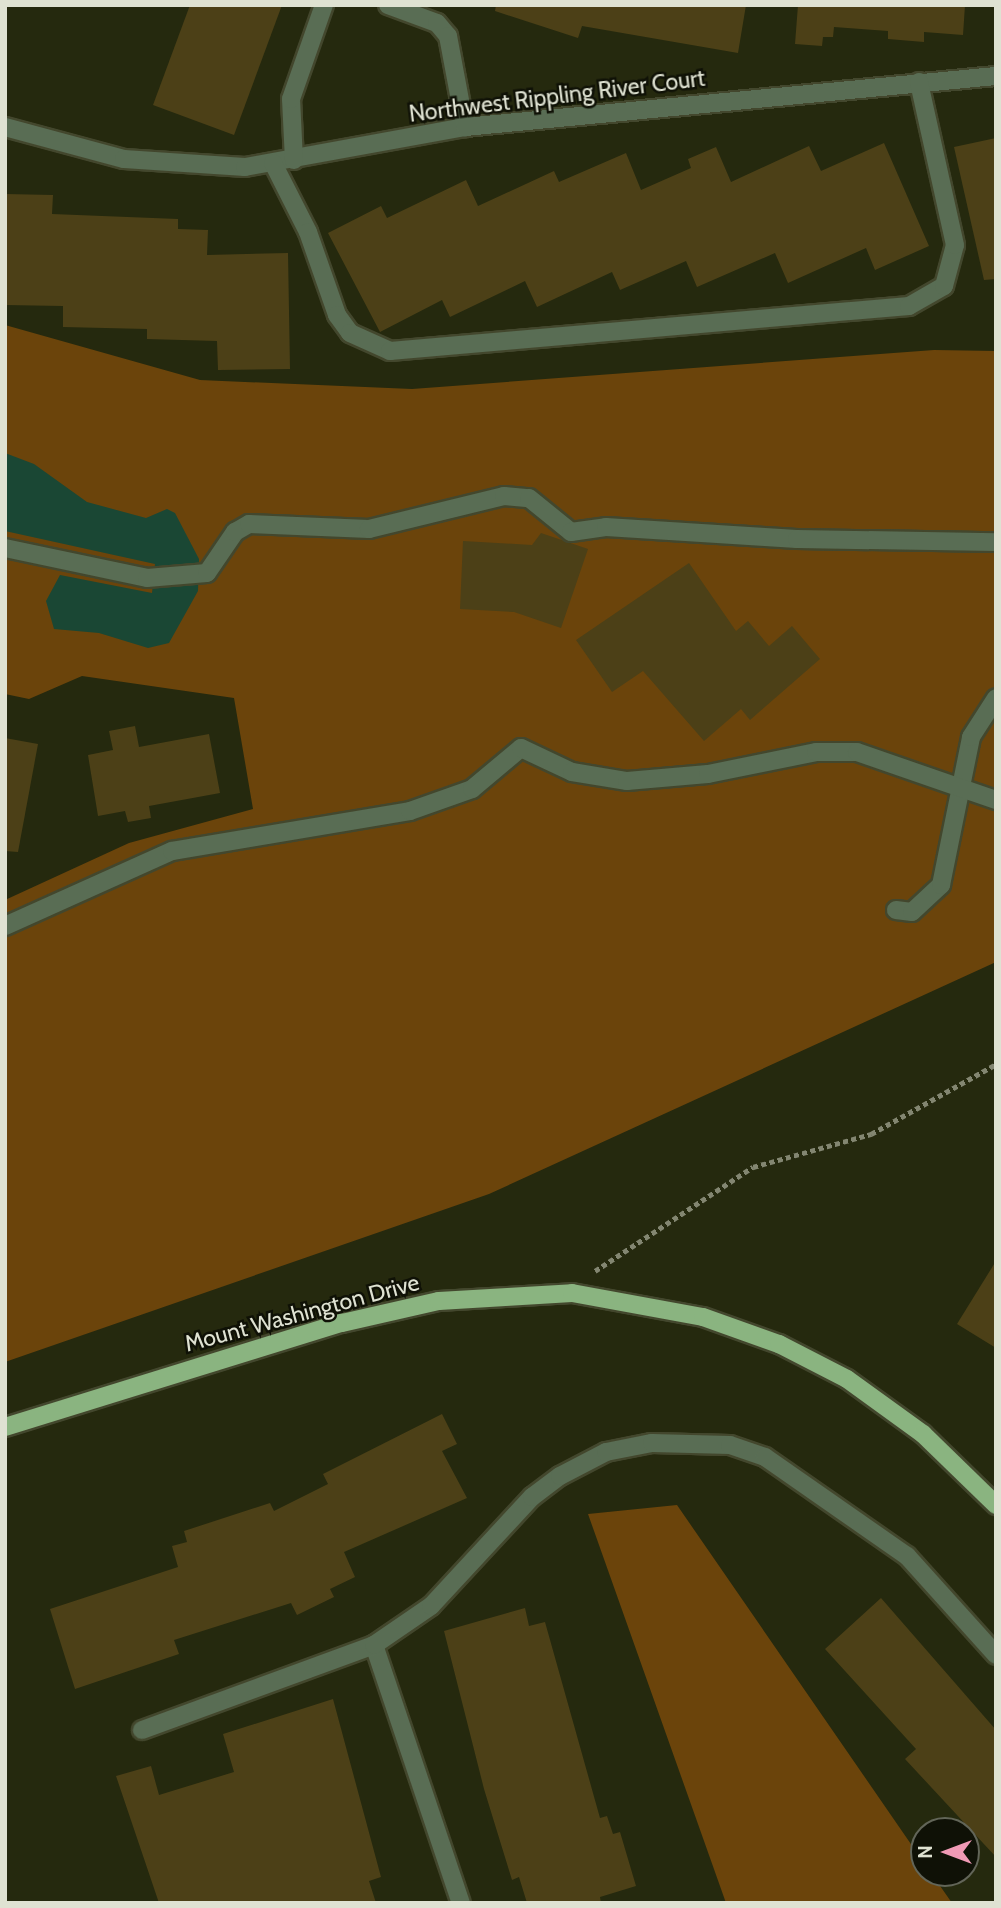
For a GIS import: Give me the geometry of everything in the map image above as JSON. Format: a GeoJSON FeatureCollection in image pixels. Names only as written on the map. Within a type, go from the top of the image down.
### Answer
{"type":"FeatureCollection","features":[{"type":"Feature","properties":{"kind":"main road","name":"Mount Washington Drive"},"geometry":{"type":"LineString","coordinates":[[5,1427],[342,1322],[439,1301],[572,1293],[703,1317],[779,1344],[847,1379],[923,1434],[996,1505]]}},
{"type":"Feature","properties":{"kind":"street"},"geometry":{"type":"LineString","coordinates":[[294,160],[291,99],[324,5]]}},
{"type":"Feature","properties":{"kind":"street"},"geometry":{"type":"LineString","coordinates":[[388,5],[437,23],[448,36],[465,127]]}},
{"type":"Feature","properties":{"kind":"street","name":"Northwest Rippling River Court"},"geometry":{"type":"LineString","coordinates":[[5,127],[124,159],[191,167],[273,163],[465,127],[996,76]]}},
{"type":"Feature","properties":{"kind":"street"},"geometry":{"type":"LineString","coordinates":[[273,163],[308,232],[337,315],[350,333],[390,351],[909,306],[944,286],[955,245],[919,82]]}},
{"type":"Feature","properties":{"kind":"street"},"geometry":{"type":"LineString","coordinates":[[5,548],[147,578],[207,573],[235,532],[249,524],[369,529],[504,496],[529,498],[571,532],[606,527],[797,539],[996,542]]}},
{"type":"Feature","properties":{"kind":"street"},"geometry":{"type":"LineString","coordinates":[[896,910],[912,912],[941,886],[964,786],[971,737],[996,698]]}},
{"type":"Feature","properties":{"kind":"street"},"geometry":{"type":"LineString","coordinates":[[5,926],[172,851],[410,811],[472,789],[521,748],[572,772],[627,781],[708,774],[816,752],[857,752],[964,786],[996,800]]}},
{"type":"Feature","properties":{"kind":"street"},"geometry":{"type":"LineString","coordinates":[[142,1730],[374,1645],[431,1606],[532,1497],[560,1476],[606,1452],[696,1442],[765,1457],[850,1511],[907,1556],[996,1655]]}},
{"type":"Feature","properties":{"kind":"street"},"geometry":{"type":"LineString","coordinates":[[374,1645],[461,1903]]}},
{"type":"Feature","properties":{"kind":"path"},"geometry":{"type":"LineString","coordinates":[[572,1293],[613,1254],[753,1167],[871,1135],[996,1064]]}},
{"type":"Feature","properties":{"kind":"shaded area"},"geometry":{"type":"Polygon","coordinates":[[[5,325],[200,380],[412,389],[934,350],[996,351],[996,962],[489,1194],[5,1362],[5,900],[129,843],[253,809],[234,698],[82,676],[29,699],[5,694],[5,325]]]}},
{"type":"Feature","properties":{"kind":"shaded area"},"geometry":{"type":"Polygon","coordinates":[[[5,453],[34,464],[87,502],[146,518],[167,509],[175,513],[199,559],[198,591],[169,643],[148,648],[99,633],[54,629],[46,601],[60,575],[152,593],[155,564],[5,531],[5,453]]]}},
{"type":"Feature","properties":{"kind":"shaded area"},"geometry":{"type":"Polygon","coordinates":[[[677,1505],[910,1843],[910,1887],[941,1887],[952,1903],[726,1903],[588,1514],[677,1505]]]}},
{"type":"Feature","properties":{"kind":"building"},"geometry":{"type":"Polygon","coordinates":[[[190,5],[282,5],[234,135],[153,105],[190,5]]]}},
{"type":"Feature","properties":{"kind":"building"},"geometry":{"type":"Polygon","coordinates":[[[496,5],[746,5],[738,53],[582,26],[578,38],[495,11],[496,5]]]}},
{"type":"Feature","properties":{"kind":"building"},"geometry":{"type":"Polygon","coordinates":[[[798,5],[965,5],[963,35],[924,32],[924,42],[888,39],[888,31],[834,27],[833,37],[823,37],[822,46],[795,44],[798,5]]]}},
{"type":"Feature","properties":{"kind":"building"},"geometry":{"type":"Polygon","coordinates":[[[996,138],[996,279],[984,280],[954,147],[996,138]]]}},
{"type":"Feature","properties":{"kind":"building"},"geometry":{"type":"Polygon","coordinates":[[[884,143],[929,246],[875,270],[866,248],[788,283],[775,253],[697,287],[686,261],[620,290],[612,272],[537,307],[525,281],[450,317],[442,300],[380,332],[328,233],[381,206],[387,218],[466,180],[478,206],[554,171],[559,182],[626,153],[641,190],[691,168],[688,159],[716,147],[731,182],[809,146],[821,171],[884,143]]]}},
{"type":"Feature","properties":{"kind":"building"},"geometry":{"type":"Polygon","coordinates":[[[5,194],[53,195],[52,214],[178,219],[178,229],[208,230],[207,255],[288,253],[290,369],[218,370],[217,341],[147,339],[147,329],[63,327],[63,306],[5,305],[5,194]]]}},
{"type":"Feature","properties":{"kind":"building"},"geometry":{"type":"Polygon","coordinates":[[[541,533],[588,549],[561,628],[514,612],[460,609],[463,541],[532,545],[541,533]]]}},
{"type":"Feature","properties":{"kind":"building"},"geometry":{"type":"Polygon","coordinates":[[[689,563],[736,631],[748,621],[769,646],[792,626],[820,659],[750,720],[741,709],[704,741],[643,671],[612,692],[576,640],[689,563]]]}},
{"type":"Feature","properties":{"kind":"building"},"geometry":{"type":"Polygon","coordinates":[[[135,726],[139,747],[209,734],[220,793],[149,806],[151,818],[128,822],[125,811],[98,816],[88,755],[113,750],[109,731],[135,726]]]}},
{"type":"Feature","properties":{"kind":"building"},"geometry":{"type":"Polygon","coordinates":[[[5,738],[38,744],[18,852],[5,851],[5,738]]]}},
{"type":"Feature","properties":{"kind":"building"},"geometry":{"type":"Polygon","coordinates":[[[996,1261],[996,1348],[957,1324],[996,1261]]]}},
{"type":"Feature","properties":{"kind":"building"},"geometry":{"type":"Polygon","coordinates":[[[442,1414],[457,1444],[442,1451],[467,1498],[344,1552],[355,1577],[330,1589],[334,1597],[297,1615],[291,1603],[174,1640],[179,1654],[75,1689],[50,1609],[178,1567],[172,1546],[187,1542],[184,1531],[270,1503],[274,1511],[328,1484],[323,1474],[442,1414]]]}},
{"type":"Feature","properties":{"kind":"building"},"geometry":{"type":"Polygon","coordinates":[[[881,1598],[996,1730],[996,1857],[980,1840],[980,1817],[959,1817],[905,1759],[916,1749],[825,1649],[881,1598]]]}},
{"type":"Feature","properties":{"kind":"building"},"geometry":{"type":"Polygon","coordinates":[[[525,1608],[529,1626],[545,1622],[600,1818],[607,1816],[613,1834],[620,1832],[636,1886],[600,1897],[601,1903],[527,1903],[519,1877],[512,1880],[484,1789],[444,1631],[525,1608]]]}},
{"type":"Feature","properties":{"kind":"building"},"geometry":{"type":"Polygon","coordinates":[[[333,1699],[381,1877],[369,1881],[376,1903],[159,1903],[116,1776],[151,1766],[159,1795],[234,1772],[223,1734],[333,1699]]]}}]}
